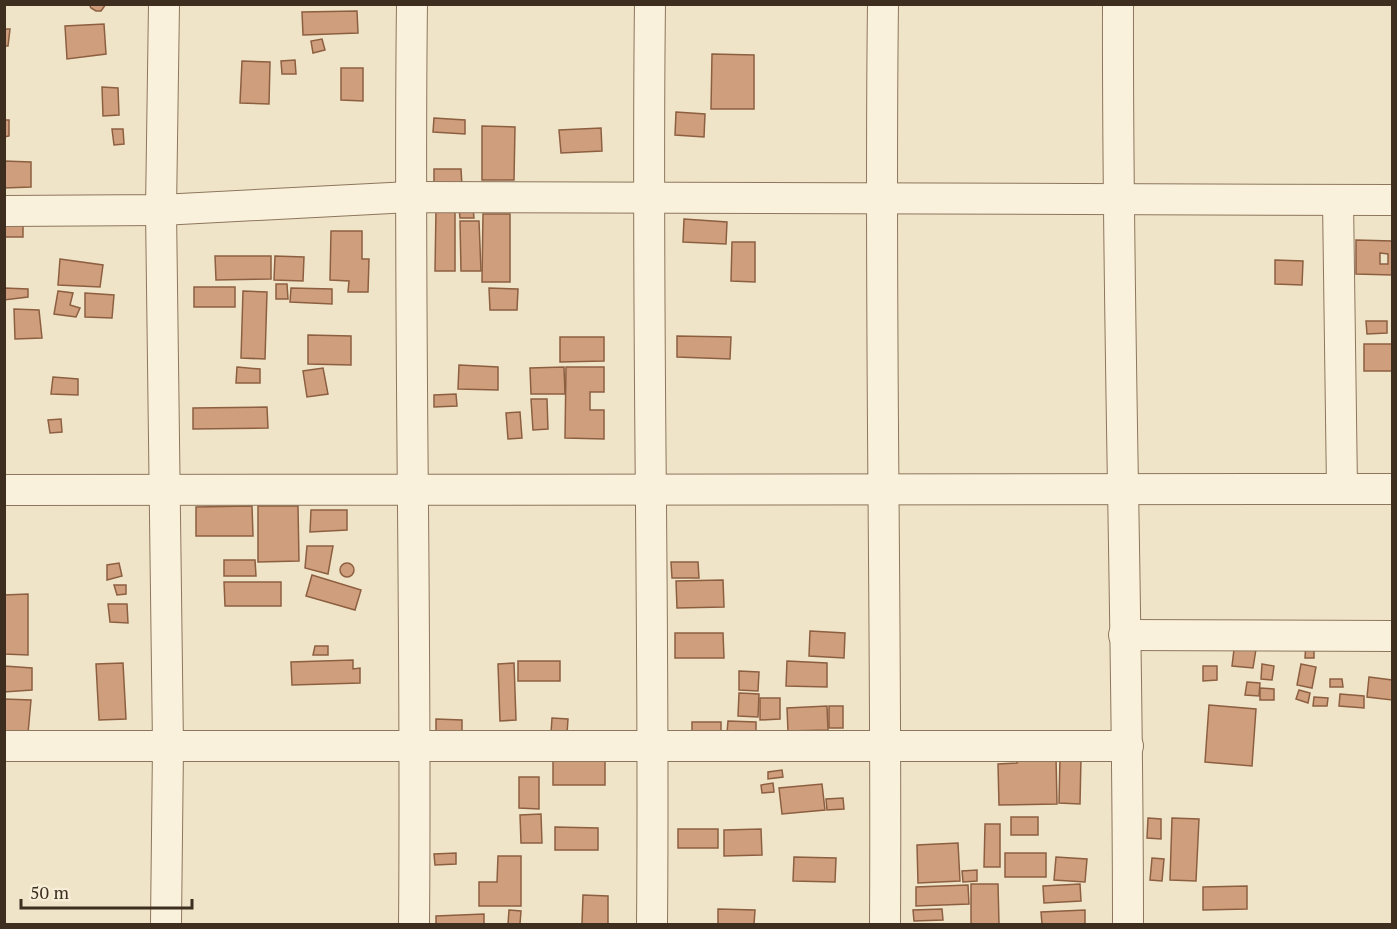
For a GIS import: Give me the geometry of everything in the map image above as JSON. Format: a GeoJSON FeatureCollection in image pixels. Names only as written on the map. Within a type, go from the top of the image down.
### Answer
{"type":"FeatureCollection","features":[{"type":"Feature","properties":{"kind":"street"},"geometry":{"type":"LineString","coordinates":[[164,4],[161,210],[168,746],[166,924]]}},
{"type":"Feature","properties":{"kind":"street"},"geometry":{"type":"LineString","coordinates":[[412,4],[410,197],[416,746],[414,924]]}},
{"type":"Feature","properties":{"kind":"street"},"geometry":{"type":"LineString","coordinates":[[650,4],[648,197],[654,746],[652,924]]}},
{"type":"Feature","properties":{"kind":"street"},"geometry":{"type":"LineString","coordinates":[[883,4],[880,198],[886,746],[885,924]]}},
{"type":"Feature","properties":{"kind":"street"},"geometry":{"type":"LineString","coordinates":[[1118,4],[1118,199],[1124,635],[1128,746],[1128,924]]}},
{"type":"Feature","properties":{"kind":"street"},"geometry":{"type":"LineString","coordinates":[[4,211],[161,210],[410,197],[1392,200]]}},
{"type":"Feature","properties":{"kind":"street"},"geometry":{"type":"LineString","coordinates":[[1338,200],[1342,489]]}},
{"type":"Feature","properties":{"kind":"street"},"geometry":{"type":"LineString","coordinates":[[4,490],[1392,489]]}},
{"type":"Feature","properties":{"kind":"street"},"geometry":{"type":"LineString","coordinates":[[1124,635],[1392,636]]}},
{"type":"Feature","properties":{"kind":"street"},"geometry":{"type":"LineString","coordinates":[[4,746],[1128,746]]}},
{"type":"Feature","properties":{"kind":"building"},"geometry":{"type":"Polygon","coordinates":[[[89,4],[106,4],[101,11],[96,11],[89,4]]]}},
{"type":"Feature","properties":{"kind":"building"},"geometry":{"type":"Polygon","coordinates":[[[357,11],[358,33],[303,35],[302,12],[357,11]]]}},
{"type":"Feature","properties":{"kind":"building"},"geometry":{"type":"Polygon","coordinates":[[[104,24],[106,54],[67,59],[65,26],[104,24]]]}},
{"type":"Feature","properties":{"kind":"building"},"geometry":{"type":"Polygon","coordinates":[[[4,29],[10,29],[8,46],[4,46],[4,29]]]}},
{"type":"Feature","properties":{"kind":"building"},"geometry":{"type":"Polygon","coordinates":[[[322,39],[325,50],[313,53],[311,41],[322,39]]]}},
{"type":"Feature","properties":{"kind":"building"},"geometry":{"type":"Polygon","coordinates":[[[712,54],[754,55],[754,109],[711,109],[712,54]]]}},
{"type":"Feature","properties":{"kind":"building"},"geometry":{"type":"Polygon","coordinates":[[[295,60],[296,74],[282,74],[281,61],[295,60]]]}},
{"type":"Feature","properties":{"kind":"building"},"geometry":{"type":"Polygon","coordinates":[[[242,61],[270,62],[269,104],[240,103],[242,61]]]}},
{"type":"Feature","properties":{"kind":"building"},"geometry":{"type":"Polygon","coordinates":[[[341,68],[363,68],[363,101],[341,100],[341,68]]]}},
{"type":"Feature","properties":{"kind":"building"},"geometry":{"type":"Polygon","coordinates":[[[102,87],[118,88],[119,115],[103,116],[102,87]]]}},
{"type":"Feature","properties":{"kind":"building"},"geometry":{"type":"Polygon","coordinates":[[[676,112],[705,114],[704,137],[675,135],[676,112]]]}},
{"type":"Feature","properties":{"kind":"building"},"geometry":{"type":"Polygon","coordinates":[[[434,118],[465,120],[465,134],[433,132],[434,118]]]}},
{"type":"Feature","properties":{"kind":"building"},"geometry":{"type":"Polygon","coordinates":[[[4,120],[9,120],[9,136],[4,137],[4,120]]]}},
{"type":"Feature","properties":{"kind":"building"},"geometry":{"type":"Polygon","coordinates":[[[482,126],[515,127],[514,180],[482,180],[482,126]]]}},
{"type":"Feature","properties":{"kind":"building"},"geometry":{"type":"Polygon","coordinates":[[[601,128],[602,151],[561,153],[559,130],[601,128]]]}},
{"type":"Feature","properties":{"kind":"building"},"geometry":{"type":"Polygon","coordinates":[[[112,129],[123,129],[124,144],[114,145],[112,129]]]}},
{"type":"Feature","properties":{"kind":"building"},"geometry":{"type":"Polygon","coordinates":[[[4,161],[31,162],[31,187],[4,188],[4,161]]]}},
{"type":"Feature","properties":{"kind":"building"},"geometry":{"type":"Polygon","coordinates":[[[434,169],[461,169],[462,186],[434,187],[434,169]]]}},
{"type":"Feature","properties":{"kind":"building"},"geometry":{"type":"Polygon","coordinates":[[[23,208],[23,237],[4,237],[4,209],[23,208]]]}},
{"type":"Feature","properties":{"kind":"building"},"geometry":{"type":"Polygon","coordinates":[[[459,208],[473,208],[474,218],[460,218],[459,208]]]}},
{"type":"Feature","properties":{"kind":"building"},"geometry":{"type":"Polygon","coordinates":[[[436,209],[455,209],[455,271],[435,271],[436,209]]]}},
{"type":"Feature","properties":{"kind":"building"},"geometry":{"type":"Polygon","coordinates":[[[483,214],[510,214],[510,282],[482,282],[483,214]]]}},
{"type":"Feature","properties":{"kind":"building"},"geometry":{"type":"Polygon","coordinates":[[[684,219],[727,222],[726,244],[683,242],[684,219]]]}},
{"type":"Feature","properties":{"kind":"building"},"geometry":{"type":"Polygon","coordinates":[[[460,221],[479,221],[481,271],[461,271],[460,221]]]}},
{"type":"Feature","properties":{"kind":"building"},"geometry":{"type":"Polygon","coordinates":[[[331,231],[362,231],[362,259],[369,259],[368,292],[348,292],[349,281],[330,280],[331,231]]]}},
{"type":"Feature","properties":{"kind":"building"},"geometry":{"type":"Polygon","coordinates":[[[1356,240],[1392,241],[1392,275],[1356,274],[1356,240]],[[1380,253],[1380,264],[1388,264],[1388,254],[1380,253]]]}},
{"type":"Feature","properties":{"kind":"building"},"geometry":{"type":"Polygon","coordinates":[[[732,242],[755,242],[755,282],[731,281],[732,242]]]}},
{"type":"Feature","properties":{"kind":"building"},"geometry":{"type":"Polygon","coordinates":[[[215,256],[271,256],[271,279],[216,280],[215,256]]]}},
{"type":"Feature","properties":{"kind":"building"},"geometry":{"type":"Polygon","coordinates":[[[275,256],[304,257],[303,281],[274,280],[275,256]]]}},
{"type":"Feature","properties":{"kind":"building"},"geometry":{"type":"Polygon","coordinates":[[[60,259],[103,265],[100,287],[58,285],[60,259]]]}},
{"type":"Feature","properties":{"kind":"building"},"geometry":{"type":"Polygon","coordinates":[[[1275,260],[1303,261],[1302,285],[1275,284],[1275,260]]]}},
{"type":"Feature","properties":{"kind":"building"},"geometry":{"type":"Polygon","coordinates":[[[276,284],[287,284],[288,299],[276,299],[276,284]]]}},
{"type":"Feature","properties":{"kind":"building"},"geometry":{"type":"Polygon","coordinates":[[[194,287],[235,287],[235,307],[194,307],[194,287]]]}},
{"type":"Feature","properties":{"kind":"building"},"geometry":{"type":"Polygon","coordinates":[[[4,288],[28,289],[28,297],[4,300],[4,288]]]}},
{"type":"Feature","properties":{"kind":"building"},"geometry":{"type":"Polygon","coordinates":[[[291,288],[332,289],[332,304],[290,302],[291,288]]]}},
{"type":"Feature","properties":{"kind":"building"},"geometry":{"type":"Polygon","coordinates":[[[489,288],[518,289],[517,310],[490,310],[489,288]]]}},
{"type":"Feature","properties":{"kind":"building"},"geometry":{"type":"Polygon","coordinates":[[[58,291],[73,293],[70,305],[80,308],[76,317],[54,314],[58,291]]]}},
{"type":"Feature","properties":{"kind":"building"},"geometry":{"type":"Polygon","coordinates":[[[243,291],[267,292],[265,359],[241,358],[243,291]]]}},
{"type":"Feature","properties":{"kind":"building"},"geometry":{"type":"Polygon","coordinates":[[[85,293],[114,295],[112,318],[85,317],[85,293]]]}},
{"type":"Feature","properties":{"kind":"building"},"geometry":{"type":"Polygon","coordinates":[[[14,309],[39,310],[42,338],[15,339],[14,309]]]}},
{"type":"Feature","properties":{"kind":"building"},"geometry":{"type":"Polygon","coordinates":[[[1366,321],[1387,321],[1387,333],[1367,334],[1366,321]]]}},
{"type":"Feature","properties":{"kind":"building"},"geometry":{"type":"Polygon","coordinates":[[[308,335],[351,336],[351,365],[308,364],[308,335]]]}},
{"type":"Feature","properties":{"kind":"building"},"geometry":{"type":"Polygon","coordinates":[[[677,336],[731,337],[730,359],[677,357],[677,336]]]}},
{"type":"Feature","properties":{"kind":"building"},"geometry":{"type":"Polygon","coordinates":[[[560,337],[604,337],[604,361],[560,362],[560,337]]]}},
{"type":"Feature","properties":{"kind":"building"},"geometry":{"type":"Polygon","coordinates":[[[1364,344],[1392,344],[1392,371],[1364,371],[1364,344]]]}},
{"type":"Feature","properties":{"kind":"building"},"geometry":{"type":"Polygon","coordinates":[[[459,365],[498,367],[498,390],[458,389],[459,365]]]}},
{"type":"Feature","properties":{"kind":"building"},"geometry":{"type":"Polygon","coordinates":[[[237,367],[260,369],[260,383],[236,383],[237,367]]]}},
{"type":"Feature","properties":{"kind":"building"},"geometry":{"type":"Polygon","coordinates":[[[564,367],[565,394],[531,394],[530,368],[564,367]]]}},
{"type":"Feature","properties":{"kind":"building"},"geometry":{"type":"Polygon","coordinates":[[[566,367],[604,367],[604,392],[590,392],[590,410],[604,410],[604,439],[565,438],[566,367]]]}},
{"type":"Feature","properties":{"kind":"building"},"geometry":{"type":"Polygon","coordinates":[[[323,368],[328,394],[307,397],[303,371],[323,368]]]}},
{"type":"Feature","properties":{"kind":"building"},"geometry":{"type":"Polygon","coordinates":[[[53,377],[78,379],[78,395],[51,394],[53,377]]]}},
{"type":"Feature","properties":{"kind":"building"},"geometry":{"type":"Polygon","coordinates":[[[456,394],[457,406],[434,407],[434,395],[456,394]]]}},
{"type":"Feature","properties":{"kind":"building"},"geometry":{"type":"Polygon","coordinates":[[[531,399],[547,399],[548,429],[533,430],[531,399]]]}},
{"type":"Feature","properties":{"kind":"building"},"geometry":{"type":"Polygon","coordinates":[[[267,407],[268,428],[193,429],[193,408],[267,407]]]}},
{"type":"Feature","properties":{"kind":"building"},"geometry":{"type":"Polygon","coordinates":[[[520,412],[522,438],[508,439],[506,413],[520,412]]]}},
{"type":"Feature","properties":{"kind":"building"},"geometry":{"type":"Polygon","coordinates":[[[61,419],[62,432],[50,433],[48,420],[61,419]]]}},
{"type":"Feature","properties":{"kind":"building"},"geometry":{"type":"Polygon","coordinates":[[[252,506],[253,536],[196,536],[196,507],[252,506]]]}},
{"type":"Feature","properties":{"kind":"building"},"geometry":{"type":"Polygon","coordinates":[[[258,506],[298,506],[299,561],[258,562],[258,506]]]}},
{"type":"Feature","properties":{"kind":"building"},"geometry":{"type":"Polygon","coordinates":[[[311,510],[347,510],[347,530],[310,532],[311,510]]]}},
{"type":"Feature","properties":{"kind":"building"},"geometry":{"type":"Polygon","coordinates":[[[307,546],[333,546],[328,574],[305,568],[307,546]]]}},
{"type":"Feature","properties":{"kind":"building"},"geometry":{"type":"Polygon","coordinates":[[[224,560],[255,560],[256,576],[224,576],[224,560]]]}},
{"type":"Feature","properties":{"kind":"building"},"geometry":{"type":"Polygon","coordinates":[[[671,562],[698,562],[699,578],[672,578],[671,562]]]}},
{"type":"Feature","properties":{"kind":"building"},"geometry":{"type":"Polygon","coordinates":[[[119,563],[122,576],[107,580],[107,565],[119,563]]]}},
{"type":"Feature","properties":{"kind":"building"},"geometry":{"type":"Polygon","coordinates":[[[347,563],[352,565],[354,570],[352,575],[347,577],[342,575],[340,570],[342,565],[347,563]]]}},
{"type":"Feature","properties":{"kind":"building"},"geometry":{"type":"Polygon","coordinates":[[[312,575],[361,590],[355,610],[306,596],[312,575]]]}},
{"type":"Feature","properties":{"kind":"building"},"geometry":{"type":"Polygon","coordinates":[[[723,580],[724,607],[677,608],[676,581],[723,580]]]}},
{"type":"Feature","properties":{"kind":"building"},"geometry":{"type":"Polygon","coordinates":[[[224,582],[281,582],[281,606],[225,606],[224,582]]]}},
{"type":"Feature","properties":{"kind":"building"},"geometry":{"type":"Polygon","coordinates":[[[114,585],[126,585],[126,594],[117,595],[114,585]]]}},
{"type":"Feature","properties":{"kind":"building"},"geometry":{"type":"Polygon","coordinates":[[[28,594],[28,655],[4,654],[4,595],[28,594]]]}},
{"type":"Feature","properties":{"kind":"building"},"geometry":{"type":"Polygon","coordinates":[[[108,604],[127,604],[128,623],[110,622],[108,604]]]}},
{"type":"Feature","properties":{"kind":"building"},"geometry":{"type":"Polygon","coordinates":[[[810,631],[845,633],[844,658],[809,656],[810,631]]]}},
{"type":"Feature","properties":{"kind":"building"},"geometry":{"type":"Polygon","coordinates":[[[675,633],[723,633],[724,658],[675,658],[675,633]]]}},
{"type":"Feature","properties":{"kind":"building"},"geometry":{"type":"Polygon","coordinates":[[[1235,641],[1257,643],[1253,668],[1232,666],[1235,641]]]}},
{"type":"Feature","properties":{"kind":"building"},"geometry":{"type":"Polygon","coordinates":[[[1306,642],[1314,642],[1314,658],[1305,658],[1306,642]]]}},
{"type":"Feature","properties":{"kind":"building"},"geometry":{"type":"Polygon","coordinates":[[[315,646],[328,646],[328,655],[313,655],[315,646]]]}},
{"type":"Feature","properties":{"kind":"building"},"geometry":{"type":"Polygon","coordinates":[[[353,660],[353,669],[360,668],[360,683],[292,685],[291,662],[353,660]]]}},
{"type":"Feature","properties":{"kind":"building"},"geometry":{"type":"Polygon","coordinates":[[[518,661],[560,661],[560,681],[518,681],[518,661]]]}},
{"type":"Feature","properties":{"kind":"building"},"geometry":{"type":"Polygon","coordinates":[[[787,661],[827,663],[827,687],[786,686],[787,661]]]}},
{"type":"Feature","properties":{"kind":"building"},"geometry":{"type":"Polygon","coordinates":[[[123,663],[126,719],[99,720],[96,664],[123,663]]]}},
{"type":"Feature","properties":{"kind":"building"},"geometry":{"type":"Polygon","coordinates":[[[514,663],[516,720],[500,721],[498,664],[514,663]]]}},
{"type":"Feature","properties":{"kind":"building"},"geometry":{"type":"Polygon","coordinates":[[[1262,664],[1274,666],[1272,680],[1261,679],[1262,664]]]}},
{"type":"Feature","properties":{"kind":"building"},"geometry":{"type":"Polygon","coordinates":[[[1301,664],[1316,667],[1312,688],[1297,685],[1301,664]]]}},
{"type":"Feature","properties":{"kind":"building"},"geometry":{"type":"Polygon","coordinates":[[[4,666],[32,668],[32,690],[4,692],[4,666]]]}},
{"type":"Feature","properties":{"kind":"building"},"geometry":{"type":"Polygon","coordinates":[[[1203,666],[1217,666],[1217,680],[1203,681],[1203,666]]]}},
{"type":"Feature","properties":{"kind":"building"},"geometry":{"type":"Polygon","coordinates":[[[739,671],[759,672],[758,691],[739,690],[739,671]]]}},
{"type":"Feature","properties":{"kind":"building"},"geometry":{"type":"Polygon","coordinates":[[[1369,677],[1392,680],[1392,700],[1367,697],[1369,677]]]}},
{"type":"Feature","properties":{"kind":"building"},"geometry":{"type":"Polygon","coordinates":[[[1330,679],[1342,679],[1343,687],[1330,687],[1330,679]]]}},
{"type":"Feature","properties":{"kind":"building"},"geometry":{"type":"Polygon","coordinates":[[[1247,682],[1260,683],[1259,696],[1245,695],[1247,682]]]}},
{"type":"Feature","properties":{"kind":"building"},"geometry":{"type":"Polygon","coordinates":[[[1260,688],[1274,689],[1274,700],[1260,700],[1260,688]]]}},
{"type":"Feature","properties":{"kind":"building"},"geometry":{"type":"Polygon","coordinates":[[[1299,690],[1310,693],[1308,703],[1296,699],[1299,690]]]}},
{"type":"Feature","properties":{"kind":"building"},"geometry":{"type":"Polygon","coordinates":[[[739,693],[759,694],[758,717],[738,716],[739,693]]]}},
{"type":"Feature","properties":{"kind":"building"},"geometry":{"type":"Polygon","coordinates":[[[1340,694],[1364,696],[1364,708],[1339,706],[1340,694]]]}},
{"type":"Feature","properties":{"kind":"building"},"geometry":{"type":"Polygon","coordinates":[[[1314,697],[1328,698],[1327,706],[1313,706],[1314,697]]]}},
{"type":"Feature","properties":{"kind":"building"},"geometry":{"type":"Polygon","coordinates":[[[760,698],[780,698],[780,719],[760,720],[760,698]]]}},
{"type":"Feature","properties":{"kind":"building"},"geometry":{"type":"Polygon","coordinates":[[[4,699],[31,700],[28,733],[4,733],[4,699]]]}},
{"type":"Feature","properties":{"kind":"building"},"geometry":{"type":"Polygon","coordinates":[[[1209,705],[1256,709],[1252,766],[1205,762],[1209,705]]]}},
{"type":"Feature","properties":{"kind":"building"},"geometry":{"type":"Polygon","coordinates":[[[827,706],[828,730],[788,731],[787,708],[827,706]]]}},
{"type":"Feature","properties":{"kind":"building"},"geometry":{"type":"Polygon","coordinates":[[[829,706],[843,706],[843,728],[829,728],[829,706]]]}},
{"type":"Feature","properties":{"kind":"building"},"geometry":{"type":"Polygon","coordinates":[[[552,718],[568,719],[567,734],[551,733],[552,718]]]}},
{"type":"Feature","properties":{"kind":"building"},"geometry":{"type":"Polygon","coordinates":[[[436,719],[462,720],[462,734],[436,733],[436,719]]]}},
{"type":"Feature","properties":{"kind":"building"},"geometry":{"type":"Polygon","coordinates":[[[728,721],[756,722],[756,733],[727,733],[728,721]]]}},
{"type":"Feature","properties":{"kind":"building"},"geometry":{"type":"Polygon","coordinates":[[[692,722],[721,722],[721,731],[692,732],[692,722]]]}},
{"type":"Feature","properties":{"kind":"building"},"geometry":{"type":"Polygon","coordinates":[[[553,755],[605,755],[605,785],[553,785],[553,755]]]}},
{"type":"Feature","properties":{"kind":"building"},"geometry":{"type":"Polygon","coordinates":[[[1060,756],[1081,758],[1080,804],[1059,803],[1060,756]]]}},
{"type":"Feature","properties":{"kind":"building"},"geometry":{"type":"Polygon","coordinates":[[[1056,757],[1057,804],[999,805],[998,764],[1017,763],[1017,758],[1056,757]]]}},
{"type":"Feature","properties":{"kind":"building"},"geometry":{"type":"Polygon","coordinates":[[[782,770],[783,777],[768,779],[768,772],[782,770]]]}},
{"type":"Feature","properties":{"kind":"building"},"geometry":{"type":"Polygon","coordinates":[[[519,777],[539,777],[539,809],[519,808],[519,777]]]}},
{"type":"Feature","properties":{"kind":"building"},"geometry":{"type":"Polygon","coordinates":[[[773,783],[774,792],[762,793],[761,785],[773,783]]]}},
{"type":"Feature","properties":{"kind":"building"},"geometry":{"type":"Polygon","coordinates":[[[822,784],[825,810],[782,814],[779,788],[822,784]]]}},
{"type":"Feature","properties":{"kind":"building"},"geometry":{"type":"Polygon","coordinates":[[[843,798],[844,809],[827,810],[826,799],[843,798]]]}},
{"type":"Feature","properties":{"kind":"building"},"geometry":{"type":"Polygon","coordinates":[[[541,814],[542,843],[521,843],[520,815],[541,814]]]}},
{"type":"Feature","properties":{"kind":"building"},"geometry":{"type":"Polygon","coordinates":[[[1011,817],[1038,817],[1038,835],[1011,835],[1011,817]]]}},
{"type":"Feature","properties":{"kind":"building"},"geometry":{"type":"Polygon","coordinates":[[[1148,818],[1161,819],[1161,839],[1147,838],[1148,818]]]}},
{"type":"Feature","properties":{"kind":"building"},"geometry":{"type":"Polygon","coordinates":[[[1172,818],[1199,819],[1196,881],[1170,880],[1172,818]]]}},
{"type":"Feature","properties":{"kind":"building"},"geometry":{"type":"Polygon","coordinates":[[[985,824],[1000,824],[1000,867],[984,867],[985,824]]]}},
{"type":"Feature","properties":{"kind":"building"},"geometry":{"type":"Polygon","coordinates":[[[555,827],[598,828],[598,850],[555,850],[555,827]]]}},
{"type":"Feature","properties":{"kind":"building"},"geometry":{"type":"Polygon","coordinates":[[[678,829],[718,829],[718,848],[678,848],[678,829]]]}},
{"type":"Feature","properties":{"kind":"building"},"geometry":{"type":"Polygon","coordinates":[[[761,829],[762,855],[724,856],[724,830],[761,829]]]}},
{"type":"Feature","properties":{"kind":"building"},"geometry":{"type":"Polygon","coordinates":[[[958,843],[960,881],[918,883],[917,845],[958,843]]]}},
{"type":"Feature","properties":{"kind":"building"},"geometry":{"type":"Polygon","coordinates":[[[456,853],[456,864],[435,865],[434,854],[456,853]]]}},
{"type":"Feature","properties":{"kind":"building"},"geometry":{"type":"Polygon","coordinates":[[[1005,853],[1046,853],[1046,877],[1005,877],[1005,853]]]}},
{"type":"Feature","properties":{"kind":"building"},"geometry":{"type":"Polygon","coordinates":[[[498,856],[521,856],[521,906],[479,906],[479,882],[497,882],[498,856]]]}},
{"type":"Feature","properties":{"kind":"building"},"geometry":{"type":"Polygon","coordinates":[[[794,857],[836,858],[835,882],[793,881],[794,857]]]}},
{"type":"Feature","properties":{"kind":"building"},"geometry":{"type":"Polygon","coordinates":[[[1056,857],[1087,859],[1085,882],[1054,880],[1056,857]]]}},
{"type":"Feature","properties":{"kind":"building"},"geometry":{"type":"Polygon","coordinates":[[[1152,858],[1164,859],[1162,881],[1150,880],[1152,858]]]}},
{"type":"Feature","properties":{"kind":"building"},"geometry":{"type":"Polygon","coordinates":[[[977,870],[977,881],[963,882],[962,871],[977,870]]]}},
{"type":"Feature","properties":{"kind":"building"},"geometry":{"type":"Polygon","coordinates":[[[971,884],[998,884],[999,924],[971,924],[971,884]]]}},
{"type":"Feature","properties":{"kind":"building"},"geometry":{"type":"Polygon","coordinates":[[[1080,884],[1081,901],[1044,903],[1043,886],[1080,884]]]}},
{"type":"Feature","properties":{"kind":"building"},"geometry":{"type":"Polygon","coordinates":[[[968,885],[969,904],[916,906],[916,887],[968,885]]]}},
{"type":"Feature","properties":{"kind":"building"},"geometry":{"type":"Polygon","coordinates":[[[1247,886],[1247,909],[1203,910],[1203,887],[1247,886]]]}},
{"type":"Feature","properties":{"kind":"building"},"geometry":{"type":"Polygon","coordinates":[[[583,895],[608,896],[608,924],[582,924],[583,895]]]}},
{"type":"Feature","properties":{"kind":"building"},"geometry":{"type":"Polygon","coordinates":[[[718,909],[755,910],[754,924],[718,924],[718,909]]]}},
{"type":"Feature","properties":{"kind":"building"},"geometry":{"type":"Polygon","coordinates":[[[942,909],[943,920],[914,921],[913,910],[942,909]]]}},
{"type":"Feature","properties":{"kind":"building"},"geometry":{"type":"Polygon","coordinates":[[[509,910],[521,911],[520,924],[508,924],[509,910]]]}},
{"type":"Feature","properties":{"kind":"building"},"geometry":{"type":"Polygon","coordinates":[[[1085,910],[1085,924],[1042,924],[1041,912],[1085,910]]]}},
{"type":"Feature","properties":{"kind":"building"},"geometry":{"type":"Polygon","coordinates":[[[484,914],[484,924],[436,924],[436,916],[484,914]]]}}]}
